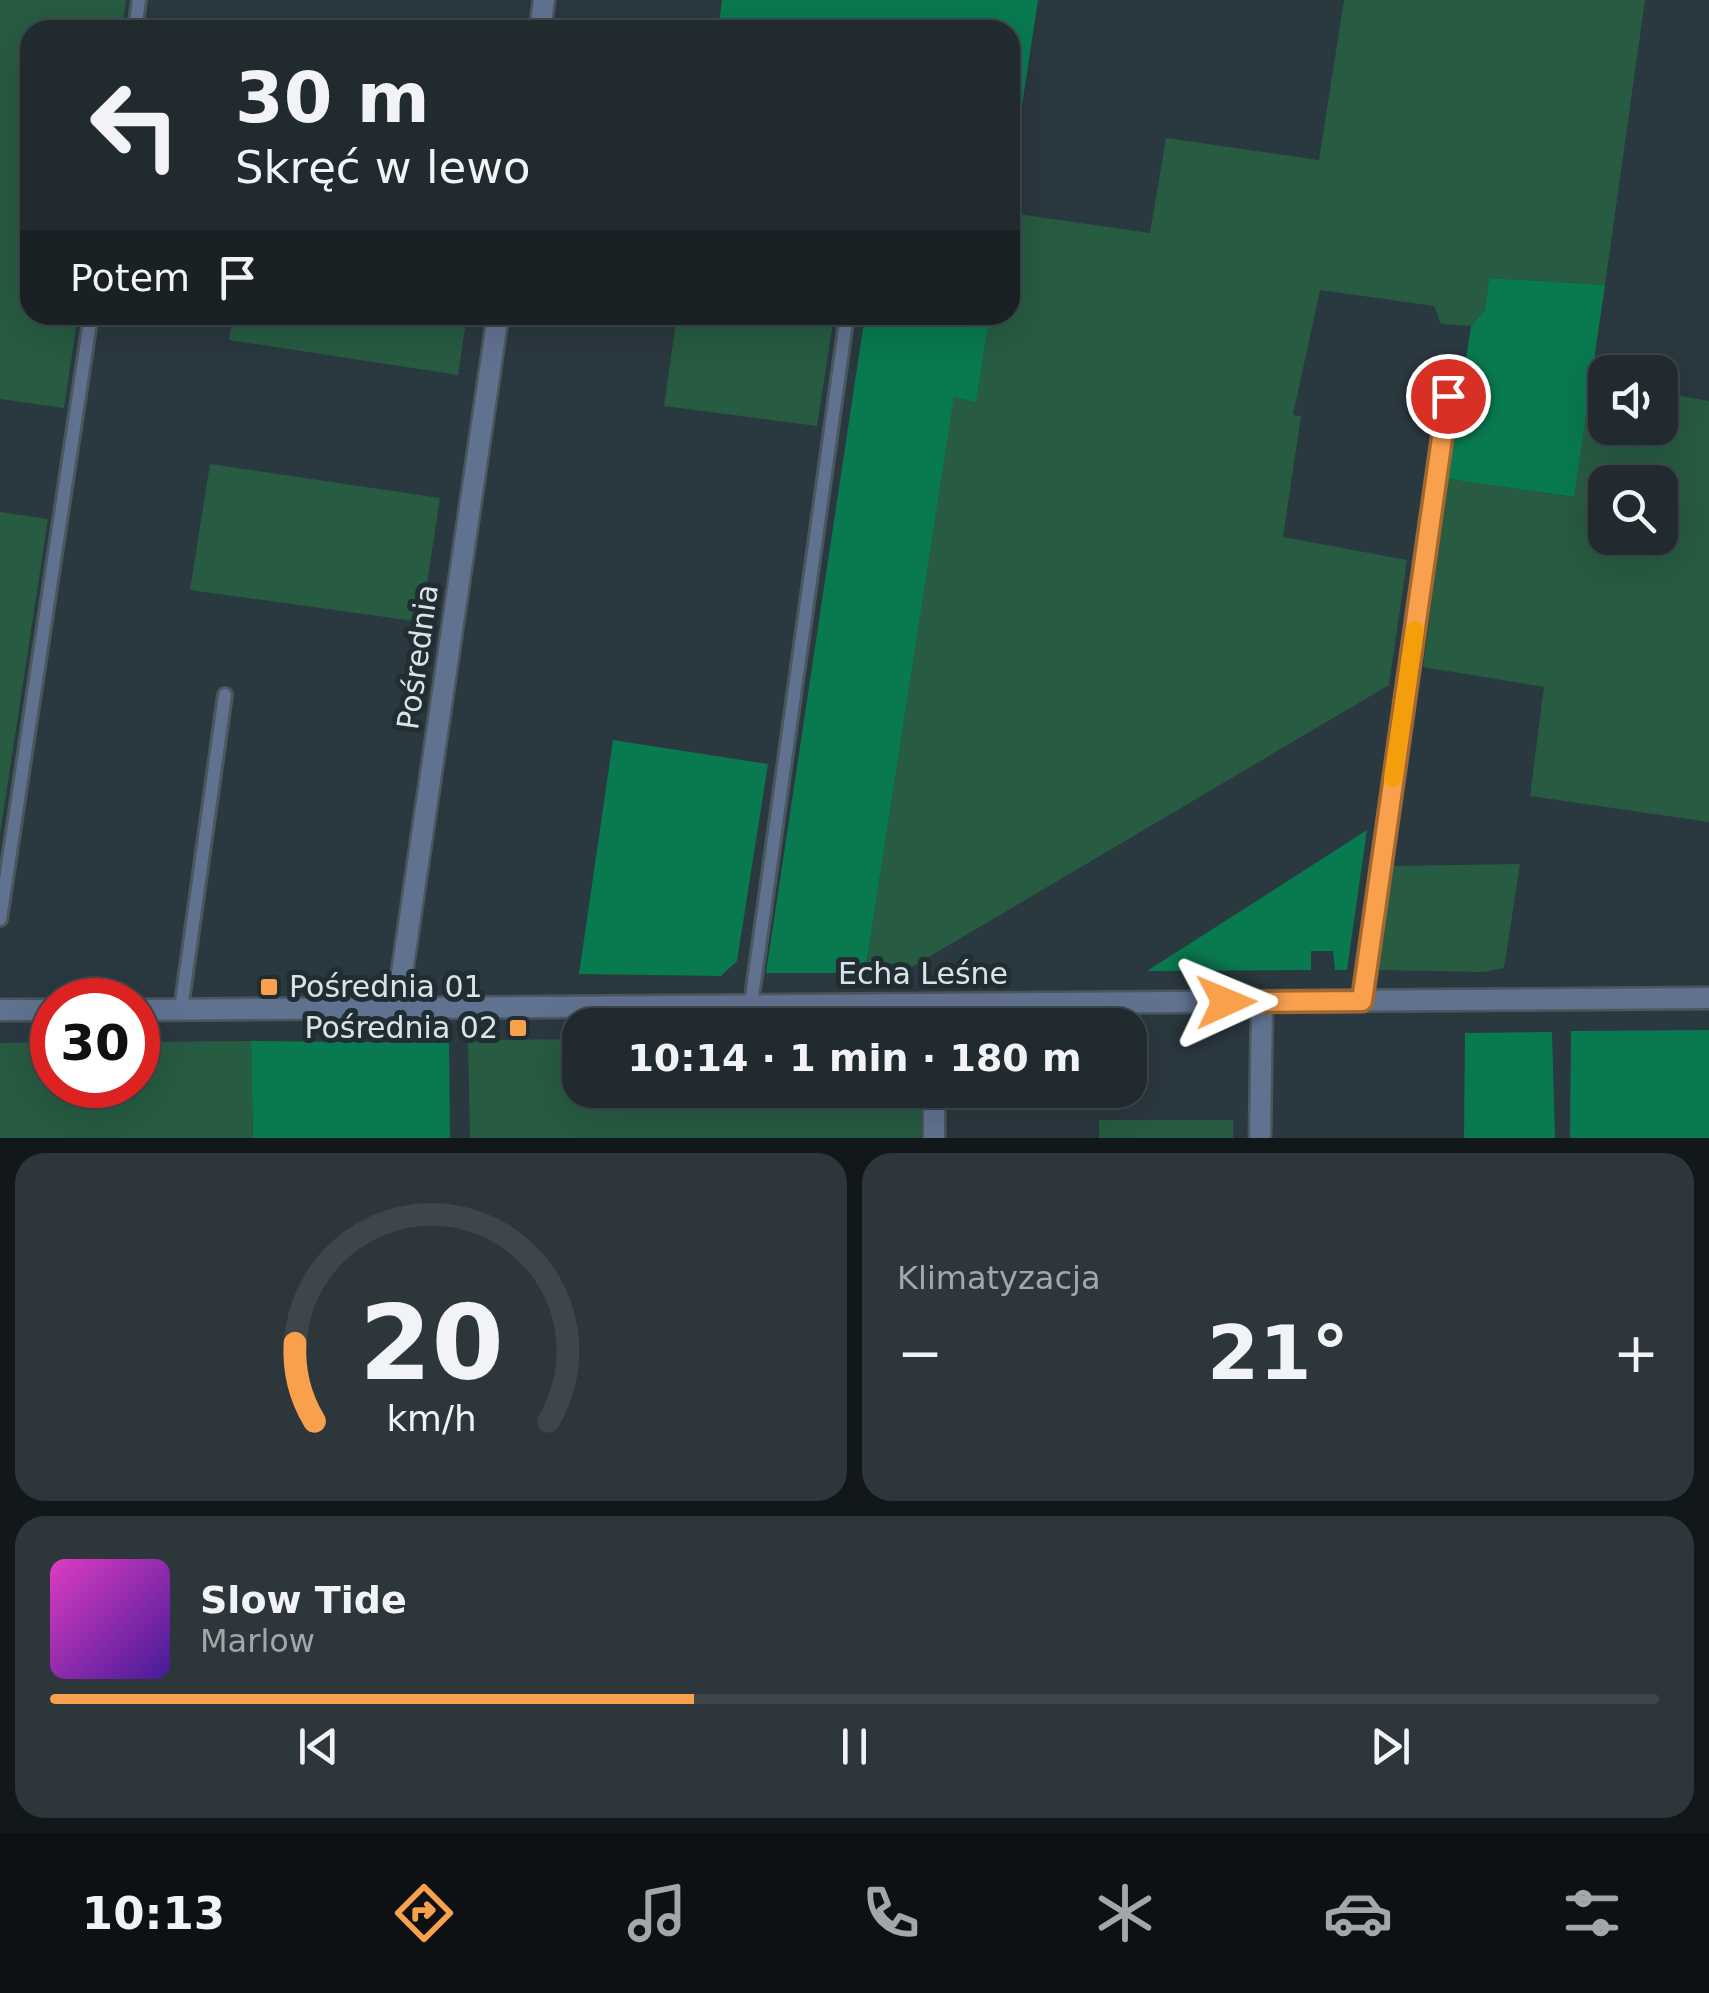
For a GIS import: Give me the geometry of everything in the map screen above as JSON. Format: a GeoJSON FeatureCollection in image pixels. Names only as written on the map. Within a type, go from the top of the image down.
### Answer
{"type":"FeatureCollection","features":[{"type":"Feature","properties":{"kind":"street","name":"Pośrednia"},"geometry":{"type":"LineString","coordinates":[[398,1007],[497,325]]}},
{"type":"Feature","properties":{"kind":"street","name":"Echa Leśne"},"geometry":{"type":"LineString","coordinates":[[1098,1008],[1262,1002],[1709,998]]}},
{"type":"Feature","properties":{"kind":"street"},"geometry":{"type":"LineString","coordinates":[[1260,1138],[1262,1002]]}},
{"type":"Feature","properties":{"kind":"street","name":"Echa Leśne"},"geometry":{"type":"LineString","coordinates":[[160,1010],[751,1004],[824,1008]]}},
{"type":"Feature","properties":{"kind":"street"},"geometry":{"type":"LineString","coordinates":[[0,1010],[30,1010]]}},
{"type":"Feature","properties":{"kind":"street"},"geometry":{"type":"LineString","coordinates":[[934,1108],[934,1138]]}},
{"type":"Feature","properties":{"kind":"lane"},"geometry":{"type":"LineString","coordinates":[[0,918],[89,325]]}},
{"type":"Feature","properties":{"kind":"lane"},"geometry":{"type":"LineString","coordinates":[[751,1004],[846,325]]}},
{"type":"Feature","properties":{"kind":"lane"},"geometry":{"type":"LineString","coordinates":[[1362,1001],[1448,396]]}},
{"type":"Feature","properties":{"kind":"lane"},"geometry":{"type":"LineString","coordinates":[[182,1010],[225,696]]}},
{"type":"Feature","properties":{"kind":"green space"},"geometry":{"type":"Polygon","coordinates":[[[0,0],[126,0],[123,20],[20,20],[20,325],[76,325],[64,408],[0,399],[0,0]]]}},
{"type":"Feature","properties":{"kind":"green space"},"geometry":{"type":"Polygon","coordinates":[[[722,0],[1038,0],[1020,119],[1020,20],[719,20],[722,0]]]}},
{"type":"Feature","properties":{"kind":"green space"},"geometry":{"type":"Polygon","coordinates":[[[1344,0],[1645,0],[1605,285],[1489,278],[1485,310],[1471,326],[1441,324],[1434,306],[1320,290],[1293,415],[1301,416],[1283,537],[1407,560],[1389,685],[900,974],[865,973],[954,396],[976,401],[988,325],[1020,325],[1020,214],[1150,233],[1166,138],[1319,160],[1344,0]]]}},
{"type":"Feature","properties":{"kind":"green space"},"geometry":{"type":"Polygon","coordinates":[[[1489,278],[1605,285],[1595,355],[1588,355],[1588,401],[1574,497],[1448,479],[1471,326],[1485,310],[1489,278]]]}},
{"type":"Feature","properties":{"kind":"green space"},"geometry":{"type":"Polygon","coordinates":[[[231,325],[466,325],[458,375],[229,340],[231,325]]]}},
{"type":"Feature","properties":{"kind":"green space"},"geometry":{"type":"Polygon","coordinates":[[[676,325],[833,325],[817,426],[664,406],[676,325]]]}},
{"type":"Feature","properties":{"kind":"green space"},"geometry":{"type":"Polygon","coordinates":[[[863,325],[988,325],[976,402],[954,397],[865,973],[766,973],[863,325]]]}},
{"type":"Feature","properties":{"kind":"green space"},"geometry":{"type":"Polygon","coordinates":[[[1678,395],[1709,401],[1709,822],[1530,796],[1544,687],[1423,667],[1448,479],[1573,497],[1588,400],[1588,445],[1678,445],[1678,395]]]}},
{"type":"Feature","properties":{"kind":"green space"},"geometry":{"type":"Polygon","coordinates":[[[210,464],[440,498],[421,622],[190,590],[210,464]]]}},
{"type":"Feature","properties":{"kind":"green space"},"geometry":{"type":"Polygon","coordinates":[[[0,512],[48,519],[0,834],[0,512]]]}},
{"type":"Feature","properties":{"kind":"green space"},"geometry":{"type":"Polygon","coordinates":[[[613,740],[768,764],[737,961],[721,976],[579,974],[613,740]]]}},
{"type":"Feature","properties":{"kind":"green space"},"geometry":{"type":"Polygon","coordinates":[[[1367,830],[1347,970],[1335,970],[1333,951],[1311,951],[1311,970],[1147,971],[1367,830]]]}},
{"type":"Feature","properties":{"kind":"green space"},"geometry":{"type":"Polygon","coordinates":[[[1520,864],[1504,968],[1484,972],[1378,970],[1392,866],[1520,864]]]}},
{"type":"Feature","properties":{"kind":"green space"},"geometry":{"type":"Polygon","coordinates":[[[1709,1030],[1709,1138],[1570,1138],[1571,1031],[1709,1030]]]}},
{"type":"Feature","properties":{"kind":"green space"},"geometry":{"type":"Polygon","coordinates":[[[1552,1032],[1555,1138],[1464,1138],[1465,1033],[1552,1032]]]}},
{"type":"Feature","properties":{"kind":"green space"},"geometry":{"type":"Polygon","coordinates":[[[562,1039],[562,1108],[921,1108],[921,1138],[470,1138],[468,1040],[562,1039]]]}},
{"type":"Feature","properties":{"kind":"green space"},"geometry":{"type":"Polygon","coordinates":[[[251,1041],[253,1138],[0,1138],[0,1043],[30,1042],[30,1108],[160,1108],[160,1042],[251,1041]]]}},
{"type":"Feature","properties":{"kind":"green space"},"geometry":{"type":"Polygon","coordinates":[[[251,1041],[449,1043],[450,1138],[253,1138],[251,1041]]]}},
{"type":"Feature","properties":{"kind":"green space"},"geometry":{"type":"Polygon","coordinates":[[[1099,1120],[1233,1120],[1233,1138],[1099,1138],[1099,1120]]]}},
{"type":"Feature","properties":{"kind":"slow traffic"},"geometry":{"type":"LineString","coordinates":[[1393,778],[1415,630]]}},
{"type":"Feature","properties":{"kind":"place","name":"Pośrednia 01"},"geometry":{"type":"Point","coordinates":[269,987]}},
{"type":"Feature","properties":{"kind":"place","name":"Pośrednia 02"},"geometry":{"type":"Point","coordinates":[518,1028]}},
{"type":"Feature","properties":{"kind":"route"},"geometry":{"type":"LineString","coordinates":[[1226,1002],[1362,1001],[1448,396]]}}]}
